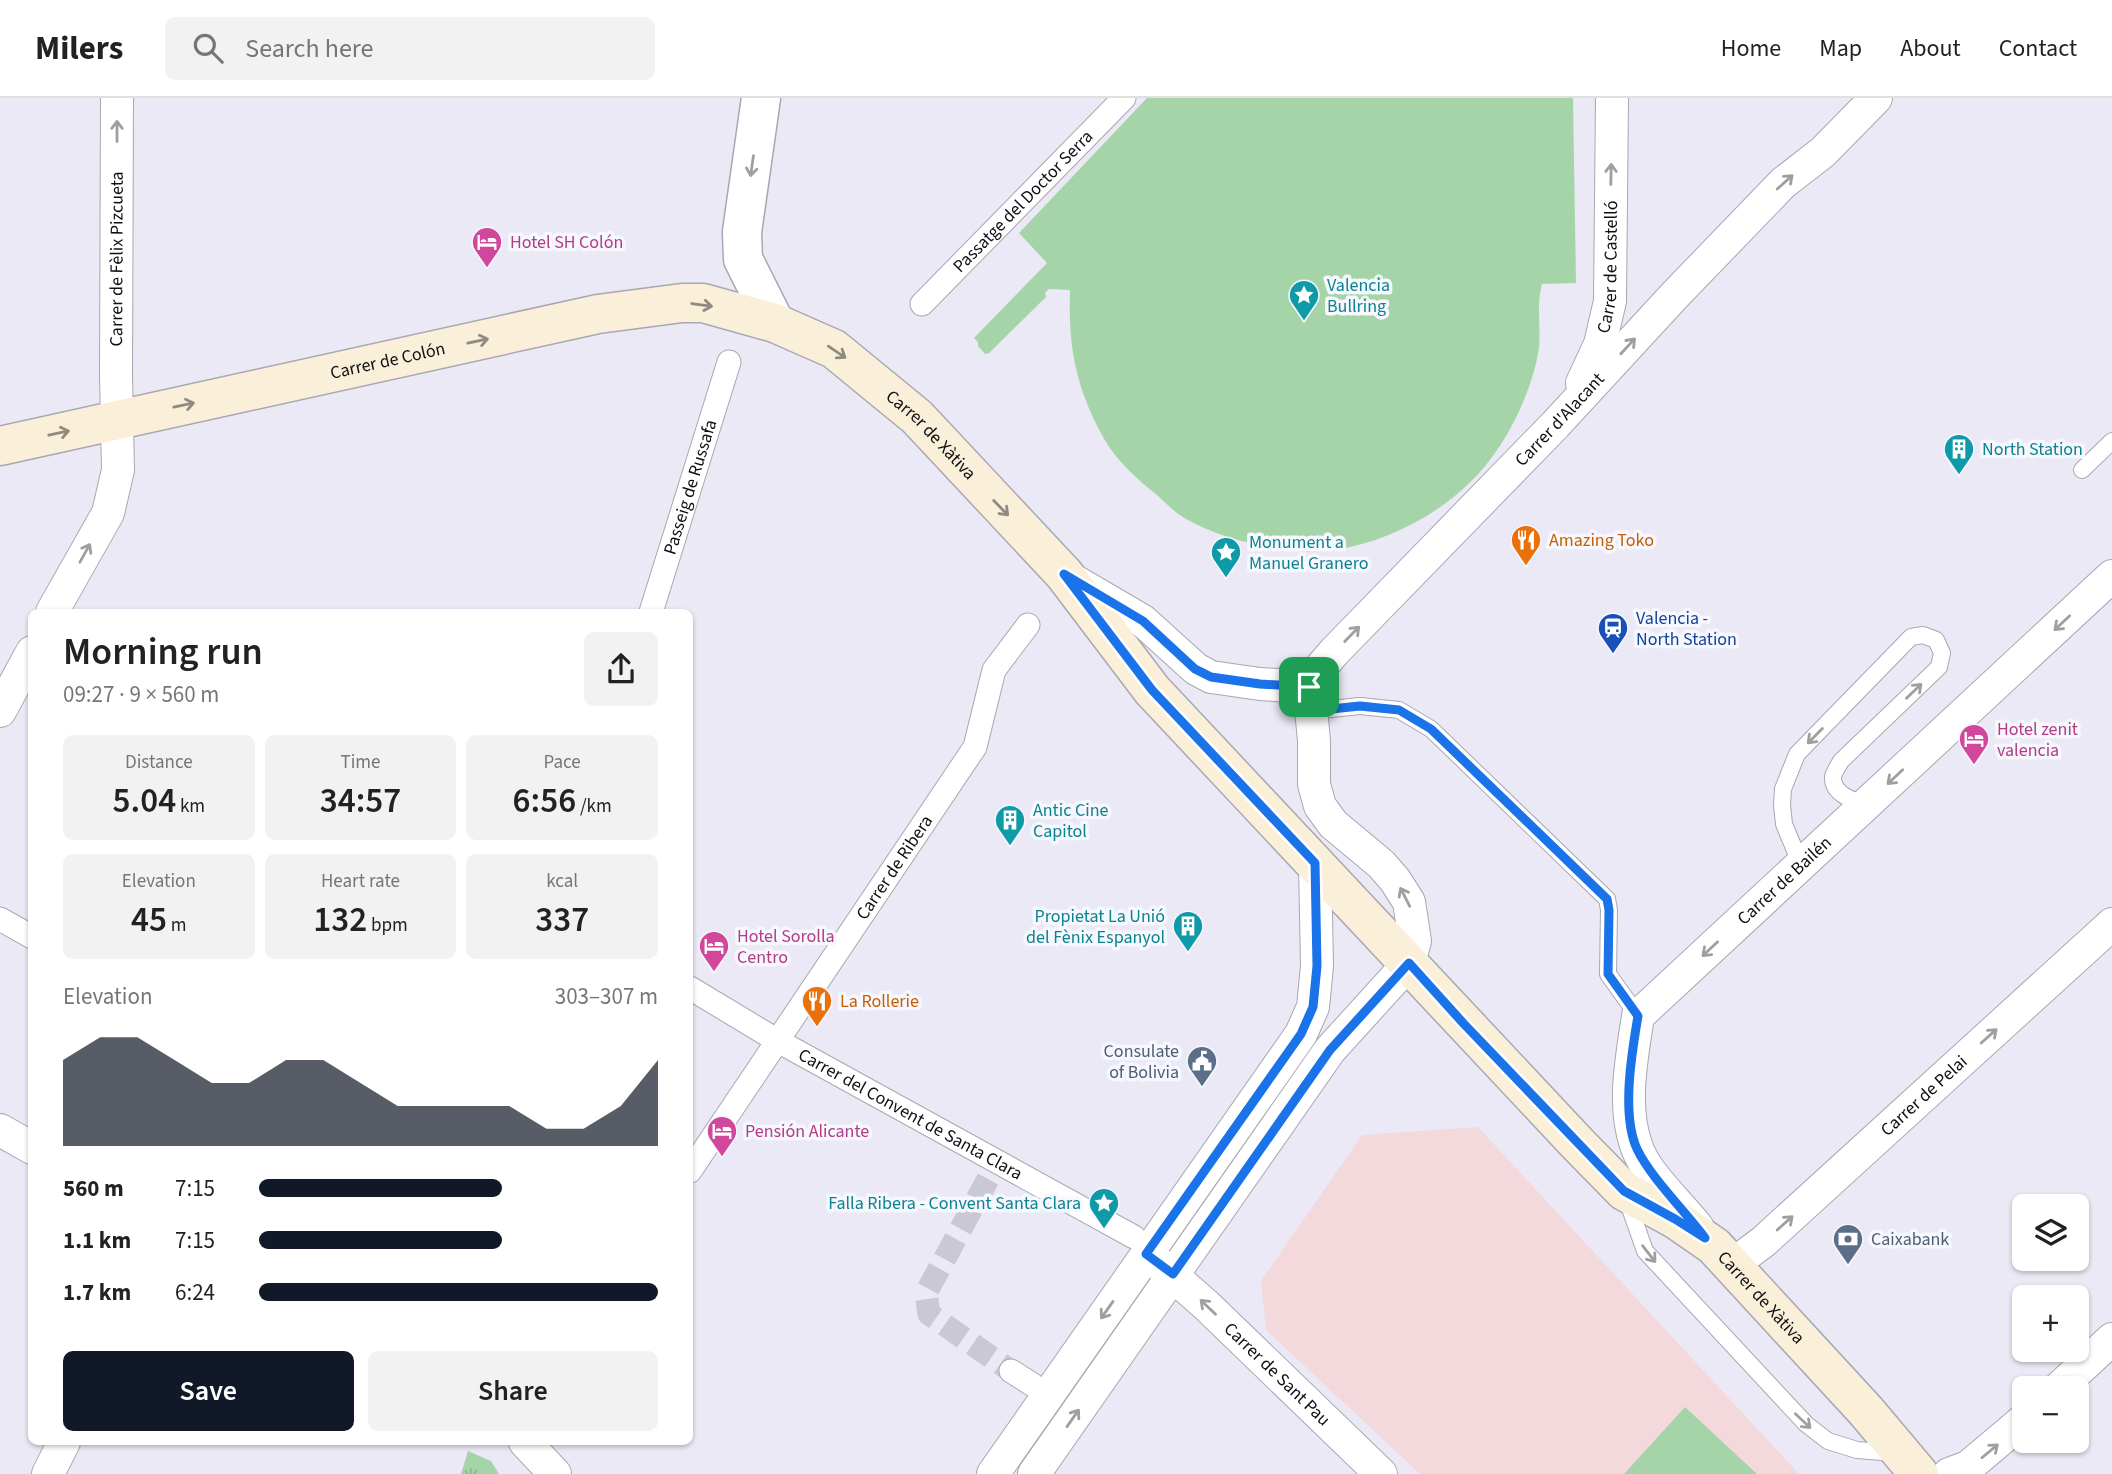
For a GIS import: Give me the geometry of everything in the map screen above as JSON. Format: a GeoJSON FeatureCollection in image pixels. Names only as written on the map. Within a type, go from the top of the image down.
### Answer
{"type":"FeatureCollection","features":[{"type":"Feature","properties":{"kind":"main road","name":"Carrer de Colón"},"geometry":{"type":"LineString","coordinates":[[0,446],[598,314],[681,303],[703,303],[775,323]]}},
{"type":"Feature","properties":{"kind":"main road","name":"Carrer de Xàtiva"},"geometry":{"type":"LineString","coordinates":[[775,323],[834,349],[917,417],[1064,574],[1152,690],[1464,1024],[1624,1191],[1705,1238],[1911,1463]]}},
{"type":"Feature","properties":{"kind":"street","name":"Carrer de Fèlix Pizcueta"},"geometry":{"type":"LineString","coordinates":[[64,608],[108,513],[118,470],[117,98]]}},
{"type":"Feature","properties":{"kind":"street"},"geometry":{"type":"LineString","coordinates":[[761,98],[742,232],[743,259],[775,323]]}},
{"type":"Feature","properties":{"kind":"street","name":"Passatge del Doctor Serra"},"geometry":{"type":"LineString","coordinates":[[922,304],[1124,98]]}},
{"type":"Feature","properties":{"kind":"street","name":"Carrer de Castelló"},"geometry":{"type":"LineString","coordinates":[[1555,425],[1590,370],[1610,301],[1612,98]]}},
{"type":"Feature","properties":{"kind":"street","name":"Carrer d'Alacant"},"geometry":{"type":"LineString","coordinates":[[1309,687],[1335,651],[1555,425],[1674,296],[1783,183],[1823,152],[1876,98]]}},
{"type":"Feature","properties":{"kind":"street","name":"Passeig de Russafa"},"geometry":{"type":"LineString","coordinates":[[651,609],[729,362]]}},
{"type":"Feature","properties":{"kind":"street","name":"Carrer de Xàtiva"},"geometry":{"type":"LineString","coordinates":[[1064,574],[1143,621],[1195,669],[1211,677],[1309,687]]}},
{"type":"Feature","properties":{"kind":"street","name":"Carrer de Bailén"},"geometry":{"type":"LineString","coordinates":[[1638,1016],[2112,576]]}},
{"type":"Feature","properties":{"kind":"street","name":"Carrer de Ribera"},"geometry":{"type":"LineString","coordinates":[[693,1162],[779,1041],[975,747],[994,670],[1028,625]]}},
{"type":"Feature","properties":{"kind":"street"},"geometry":{"type":"LineString","coordinates":[[0,711],[28,659]]}},
{"type":"Feature","properties":{"kind":"street"},"geometry":{"type":"LineString","coordinates":[[1034,1474],[1330,1050],[1409,963],[1415,941],[1409,902],[1381,864],[1333,824],[1320,806],[1313,772],[1314,741],[1309,687]]}},
{"type":"Feature","properties":{"kind":"street"},"geometry":{"type":"LineString","coordinates":[[993,1474],[1140,1246],[1301,1034],[1313,1007],[1317,966],[1315,863]]}},
{"type":"Feature","properties":{"kind":"street"},"geometry":{"type":"LineString","coordinates":[[0,919],[28,935]]}},
{"type":"Feature","properties":{"kind":"street","name":"Carrer de Pelai"},"geometry":{"type":"LineString","coordinates":[[1732,1265],[1763,1242],[2112,924]]}},
{"type":"Feature","properties":{"kind":"street","name":"Carrer del Convent de Santa Clara"},"geometry":{"type":"LineString","coordinates":[[693,990],[993,1170],[1140,1246]]}},
{"type":"Feature","properties":{"kind":"street"},"geometry":{"type":"LineString","coordinates":[[1638,1016],[1630,1070],[1630,1115],[1636,1147],[1653,1175],[1705,1238]]}},
{"type":"Feature","properties":{"kind":"street"},"geometry":{"type":"LineString","coordinates":[[0,1130],[28,1145]]}},
{"type":"Feature","properties":{"kind":"street","name":"Carrer de Sant Pau"},"geometry":{"type":"LineString","coordinates":[[1140,1246],[1173,1274],[1381,1474]]}},
{"type":"Feature","properties":{"kind":"street"},"geometry":{"type":"LineString","coordinates":[[2072,1376],[2112,1339]]}},
{"type":"Feature","properties":{"kind":"street"},"geometry":{"type":"LineString","coordinates":[[1011,1371],[1033,1385]]}},
{"type":"Feature","properties":{"kind":"street"},"geometry":{"type":"LineString","coordinates":[[1950,1474],[1968,1468],[2012,1430]]}},
{"type":"Feature","properties":{"kind":"street"},"geometry":{"type":"LineString","coordinates":[[48,1474],[62,1445]]}},
{"type":"Feature","properties":{"kind":"street"},"geometry":{"type":"LineString","coordinates":[[528,1445],[555,1474]]}},
{"type":"Feature","properties":{"kind":"lane"},"geometry":{"type":"LineString","coordinates":[[2082,470],[2112,441]]}},
{"type":"Feature","properties":{"kind":"lane"},"geometry":{"type":"LineString","coordinates":[[1801,865],[1784,824],[1782,805],[1783,789],[1797,754],[1911,637],[1923,635],[1936,640],[1942,653],[1939,667],[1841,761],[1833,775],[1834,784],[1848,799],[1867,803]]}},
{"type":"Feature","properties":{"kind":"lane"},"geometry":{"type":"LineString","coordinates":[[1309,687],[1331,709],[1360,706],[1399,710],[1431,729],[1607,899],[1608,974],[1638,1016]]}},
{"type":"Feature","properties":{"kind":"lane"},"geometry":{"type":"LineString","coordinates":[[1624,1191],[1644,1251],[1806,1424],[1828,1441],[1911,1463]]}},
{"type":"Feature","properties":{"kind":"shaded area"},"geometry":{"type":"Polygon","coordinates":[[[1478,1127],[1799,1474],[1420,1474],[1266,1330],[1261,1281],[1362,1135],[1478,1127]]]}},
{"type":"Feature","properties":{"kind":"green space","name":"Valencia Bullring"},"geometry":{"type":"Polygon","coordinates":[[[1147,98],[1573,98],[1576,283],[1542,284],[1537,360],[1524,401],[1497,450],[1465,487],[1446,503],[1381,538],[1334,550],[1278,549],[1219,534],[1174,511],[1129,471],[1106,442],[1087,404],[1076,368],[1071,331],[1070,290],[1049,289],[1045,293],[1046,297],[989,353],[985,354],[978,346],[974,338],[1047,263],[1019,233],[1147,98]]]}},
{"type":"Feature","properties":{"kind":"green space"},"geometry":{"type":"Polygon","coordinates":[[[1685,1407],[1757,1474],[1624,1474],[1685,1407]]]}},
{"type":"Feature","properties":{"kind":"green space"},"geometry":{"type":"Polygon","coordinates":[[[468,1451],[491,1461],[499,1474],[461,1474],[468,1451]]]}},
{"type":"Feature","properties":{"kind":"tunnel"},"geometry":{"type":"LineString","coordinates":[[988,1179],[926,1293],[929,1314],[1011,1371]]}},
{"type":"Feature","properties":{"kind":"place","name":"Hotel SH Colón"},"geometry":{"type":"Point","coordinates":[487,269]}},
{"type":"Feature","properties":{"kind":"place","name":"Valencia Bullring"},"geometry":{"type":"Point","coordinates":[1304,322]}},
{"type":"Feature","properties":{"kind":"place","name":"North Station"},"geometry":{"type":"Point","coordinates":[1959,476]}},
{"type":"Feature","properties":{"kind":"place","name":"Amazing Toko"},"geometry":{"type":"Point","coordinates":[1526,567]}},
{"type":"Feature","properties":{"kind":"place","name":"Monument a Manuel Granero"},"geometry":{"type":"Point","coordinates":[1226,579]}},
{"type":"Feature","properties":{"kind":"place","name":"Valencia - North Station"},"geometry":{"type":"Point","coordinates":[1613,655]}},
{"type":"Feature","properties":{"kind":"place","name":"Hotel zenit valencia"},"geometry":{"type":"Point","coordinates":[1974,766]}},
{"type":"Feature","properties":{"kind":"place","name":"Antic Cine Capitol"},"geometry":{"type":"Point","coordinates":[1010,847]}},
{"type":"Feature","properties":{"kind":"place","name":"Propietat La Unió del Fènix Espanyol"},"geometry":{"type":"Point","coordinates":[1188,953]}},
{"type":"Feature","properties":{"kind":"place","name":"Hotel Sorolla Centro"},"geometry":{"type":"Point","coordinates":[714,973]}},
{"type":"Feature","properties":{"kind":"place","name":"La Rollerie"},"geometry":{"type":"Point","coordinates":[817,1028]}},
{"type":"Feature","properties":{"kind":"place","name":"Consulate of Bolivia"},"geometry":{"type":"Point","coordinates":[1202,1088]}},
{"type":"Feature","properties":{"kind":"place","name":"Pensión Alicante"},"geometry":{"type":"Point","coordinates":[722,1158]}},
{"type":"Feature","properties":{"kind":"place","name":"Falla Ribera - Convent Santa Clara"},"geometry":{"type":"Point","coordinates":[1104,1230]}},
{"type":"Feature","properties":{"kind":"place","name":"Caixabank"},"geometry":{"type":"Point","coordinates":[1848,1266]}},
{"type":"Feature","properties":{"kind":"route"},"geometry":{"type":"LineString","coordinates":[[1064,574],[1143,621],[1195,669],[1211,677],[1286,687],[1309,687],[1331,709],[1360,706],[1399,710],[1431,729],[1607,899],[1608,974],[1638,1016],[1630,1070],[1630,1115],[1636,1147],[1653,1175],[1705,1238],[1624,1191],[1409,963],[1330,1050],[1173,1274],[1146,1254],[1301,1034],[1313,1007],[1317,966],[1315,863],[1152,690],[1064,574]]}}]}
